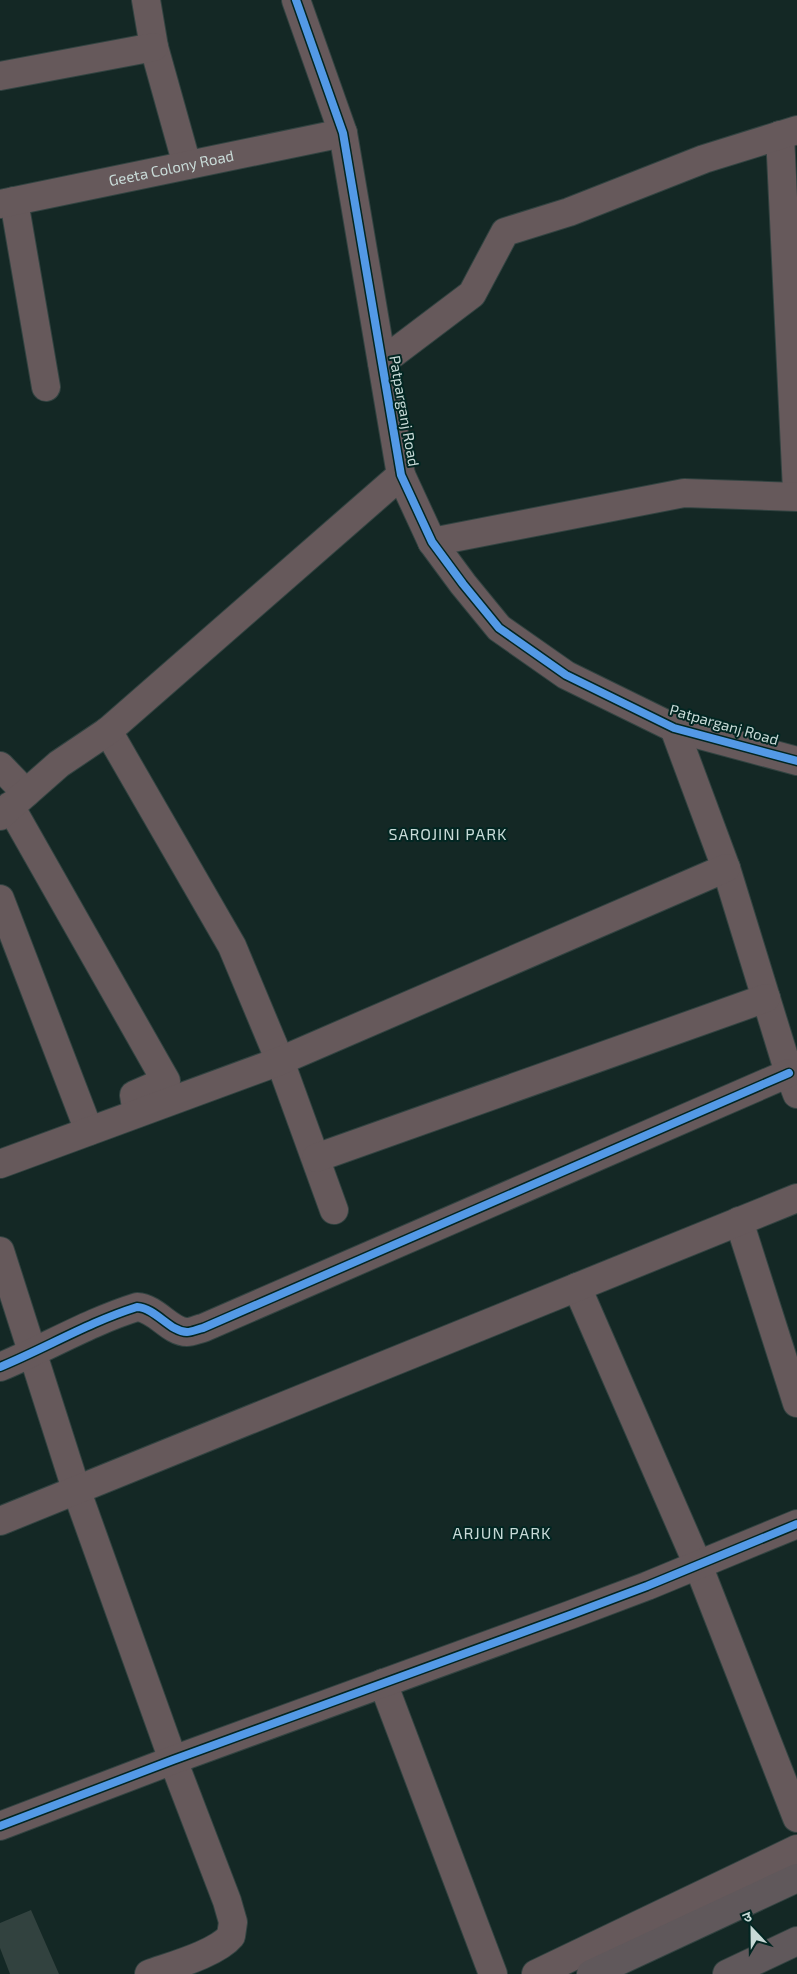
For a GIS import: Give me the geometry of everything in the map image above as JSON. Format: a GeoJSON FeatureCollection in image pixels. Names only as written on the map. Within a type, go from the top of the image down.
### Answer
{"type":"FeatureCollection","features":[{"type":"Feature","properties":{"kind":"main road"},"geometry":{"type":"LineString","coordinates":[[591,1974],[797,1878]]}},
{"type":"Feature","properties":{"kind":"main road"},"geometry":{"type":"LineString","coordinates":[[727,1974],[797,1940]]}},
{"type":"Feature","properties":{"kind":"street"},"geometry":{"type":"LineString","coordinates":[[146,0],[154,46],[187,166]]}},
{"type":"Feature","properties":{"kind":"street","name":"Patparganj Road"},"geometry":{"type":"LineString","coordinates":[[296,0],[343,133],[400,475],[432,542],[499,628],[566,675],[674,728],[797,761]]}},
{"type":"Feature","properties":{"kind":"street"},"geometry":{"type":"LineString","coordinates":[[0,76],[154,46]]}},
{"type":"Feature","properties":{"kind":"street"},"geometry":{"type":"LineString","coordinates":[[382,362],[472,294],[505,232],[569,212],[704,159],[789,132],[797,490]]}},
{"type":"Feature","properties":{"kind":"street","name":"Geeta Colony Road"},"geometry":{"type":"LineString","coordinates":[[7,203],[343,133]]}},
{"type":"Feature","properties":{"kind":"street"},"geometry":{"type":"LineString","coordinates":[[7,203],[46,387]]}},
{"type":"Feature","properties":{"kind":"street"},"geometry":{"type":"LineString","coordinates":[[12,805],[59,764],[108,731],[400,475]]}},
{"type":"Feature","properties":{"kind":"street"},"geometry":{"type":"LineString","coordinates":[[432,542],[684,494],[797,497]]}},
{"type":"Feature","properties":{"kind":"street"},"geometry":{"type":"LineString","coordinates":[[0,1367],[32,1354],[84,1327],[137,1307],[144,1307],[179,1330],[187,1332],[203,1328],[793,1084],[726,868],[674,728]]}},
{"type":"Feature","properties":{"kind":"street"},"geometry":{"type":"LineString","coordinates":[[108,731],[232,946],[280,1061],[334,1210]]}},
{"type":"Feature","properties":{"kind":"street"},"geometry":{"type":"LineString","coordinates":[[0,766],[12,805],[166,1081],[134,1095],[137,1113]]}},
{"type":"Feature","properties":{"kind":"street"},"geometry":{"type":"LineString","coordinates":[[0,1164],[280,1061],[726,868]]}},
{"type":"Feature","properties":{"kind":"street"},"geometry":{"type":"LineString","coordinates":[[0,899],[89,1131]]}},
{"type":"Feature","properties":{"kind":"street"},"geometry":{"type":"LineString","coordinates":[[316,1158],[766,998]]}},
{"type":"Feature","properties":{"kind":"street"},"geometry":{"type":"LineString","coordinates":[[0,1521],[797,1198]]}},
{"type":"Feature","properties":{"kind":"street"},"geometry":{"type":"LineString","coordinates":[[739,1221],[797,1403]]}},
{"type":"Feature","properties":{"kind":"street"},"geometry":{"type":"LineString","coordinates":[[0,1251],[76,1489],[173,1760],[227,1901],[233,1922],[233,1932],[228,1940],[217,1947],[149,1974]]}},
{"type":"Feature","properties":{"kind":"street"},"geometry":{"type":"LineString","coordinates":[[577,1287],[698,1565],[797,1818]]}},
{"type":"Feature","properties":{"kind":"street"},"geometry":{"type":"LineString","coordinates":[[0,1826],[173,1760],[570,1615],[797,1524]]}},
{"type":"Feature","properties":{"kind":"street"},"geometry":{"type":"LineString","coordinates":[[383,1683],[493,1974]]}},
{"type":"Feature","properties":{"kind":"street"},"geometry":{"type":"LineString","coordinates":[[536,1974],[797,1849]]}},
{"type":"Feature","properties":{"kind":"building"},"geometry":{"type":"Polygon","coordinates":[[[31,1910],[59,1974],[10,1974],[0,1948],[0,1923],[31,1910]]]}},
{"type":"Feature","properties":{"kind":"cycle path"},"geometry":{"type":"LineString","coordinates":[[296,0],[343,133],[401,475],[432,542],[499,628],[566,675],[674,728],[797,761]]}},
{"type":"Feature","properties":{"kind":"cycle path"},"geometry":{"type":"LineString","coordinates":[[0,1367],[102,1320],[137,1307],[150,1311],[181,1331],[189,1332],[203,1328],[789,1073]]}},
{"type":"Feature","properties":{"kind":"cycle path"},"geometry":{"type":"LineString","coordinates":[[0,1826],[173,1760],[647,1586],[797,1524]]}},
{"type":"Feature","properties":{"kind":"district","name":"SAROJINI PARK"},"geometry":{"type":"Point","coordinates":[448,834]}},
{"type":"Feature","properties":{"kind":"district","name":"ARJUN PARK"},"geometry":{"type":"Point","coordinates":[502,1533]}}]}
